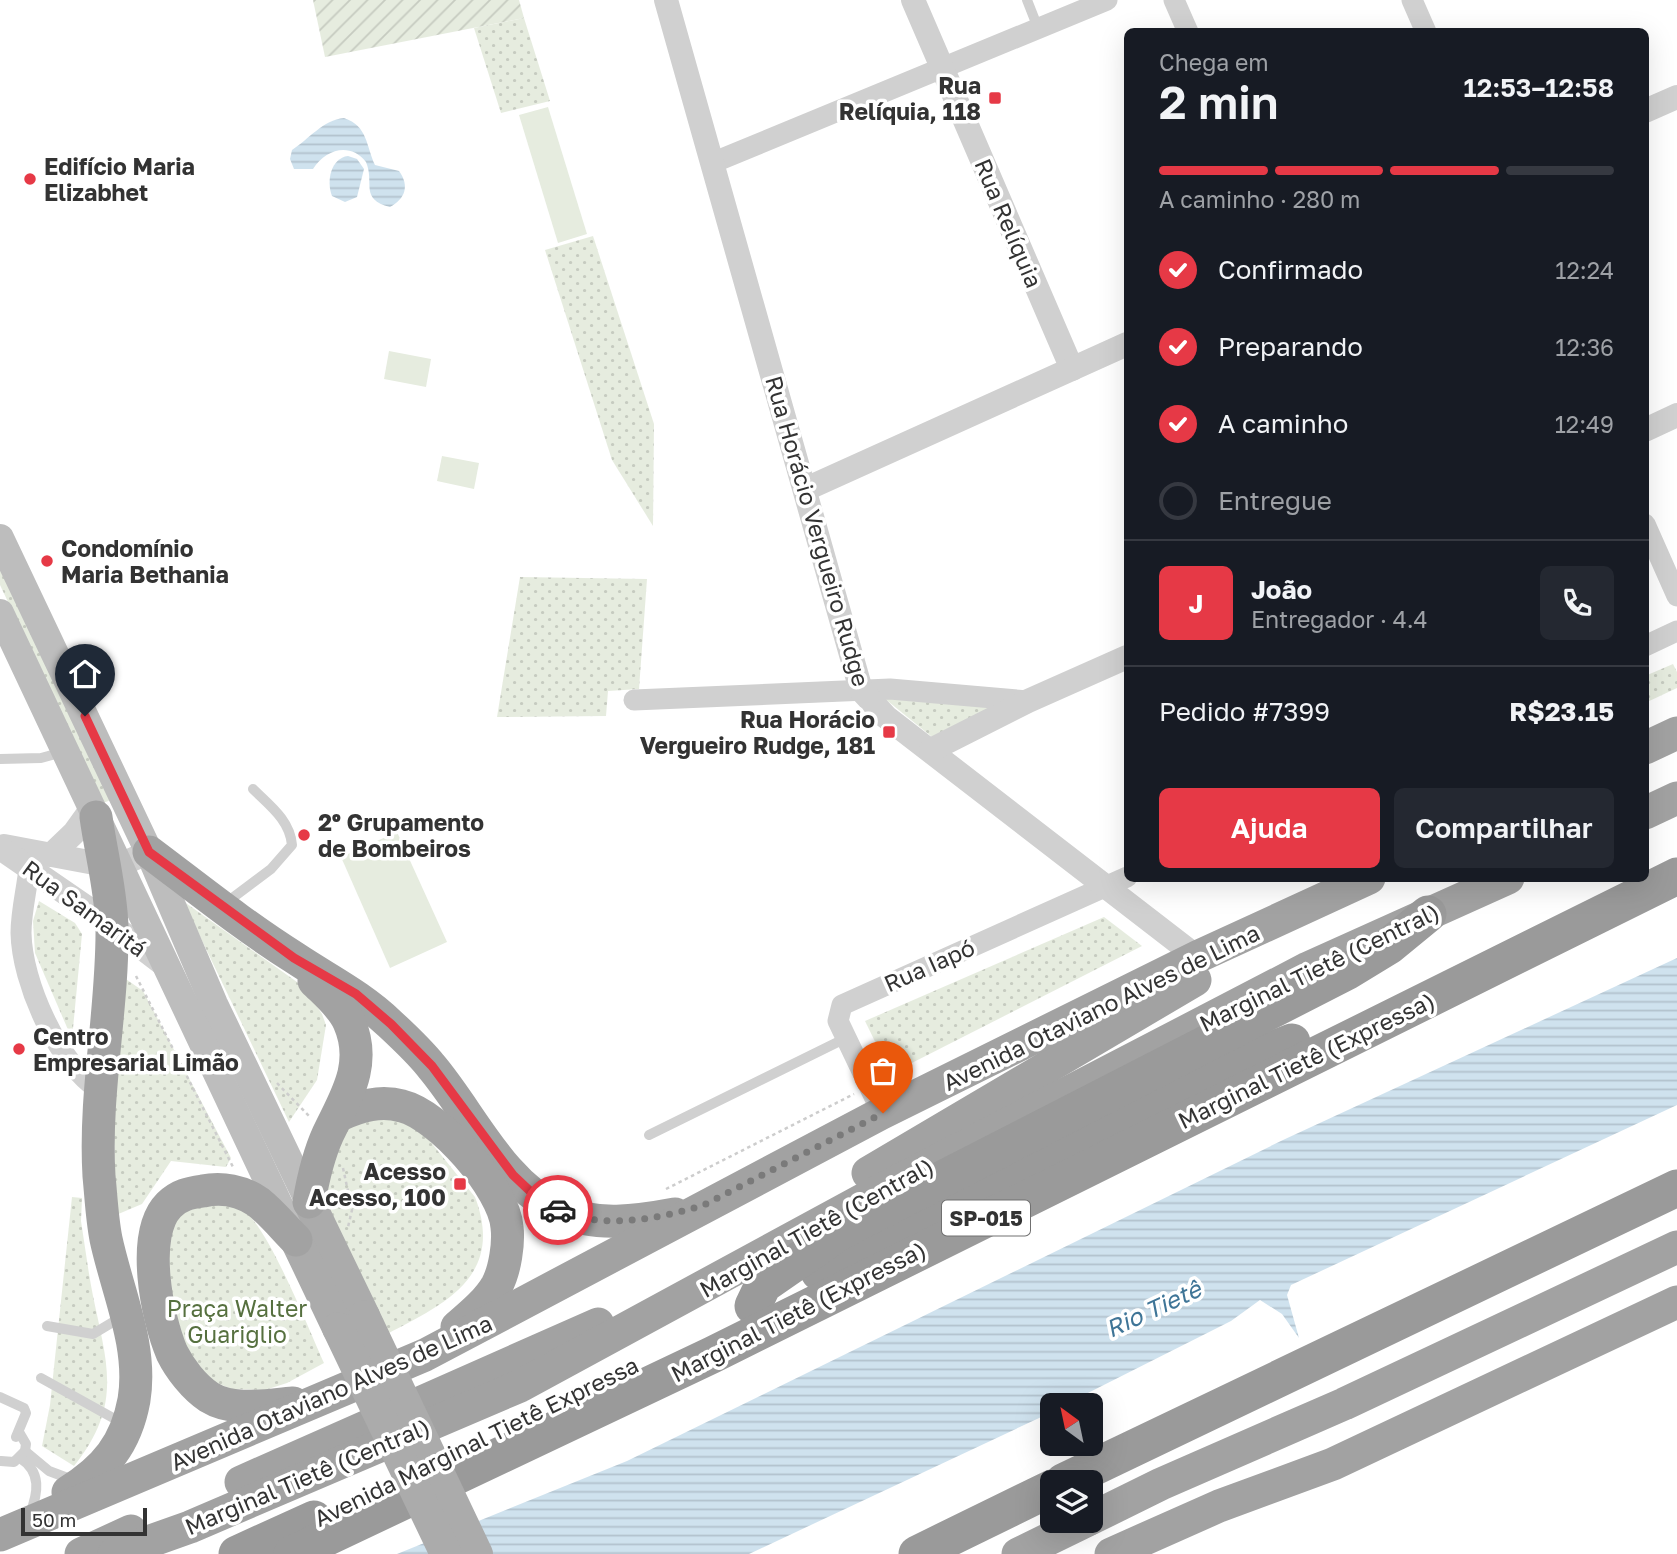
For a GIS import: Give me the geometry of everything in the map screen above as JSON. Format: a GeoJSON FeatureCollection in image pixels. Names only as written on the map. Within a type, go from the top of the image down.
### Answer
{"type":"FeatureCollection","features":[{"type":"Feature","properties":{"kind":"highway"},"geometry":{"type":"LineString","coordinates":[[1649,746],[1677,733]]}},
{"type":"Feature","properties":{"kind":"highway"},"geometry":{"type":"LineString","coordinates":[[1649,811],[1677,798]]}},
{"type":"Feature","properties":{"kind":"highway"},"geometry":{"type":"LineString","coordinates":[[94,812],[124,861],[221,906],[294,958],[356,994],[391,1024],[432,1066],[513,1175],[532,1193],[559,1211],[584,1220],[617,1221],[672,1214],[704,1205]]}},
{"type":"Feature","properties":{"kind":"highway"},"geometry":{"type":"LineString","coordinates":[[0,1534],[103,1468],[126,1426],[134,1401],[136,1371],[106,1237],[99,1176],[99,1090],[112,925],[124,861]]}},
{"type":"Feature","properties":{"kind":"highway","name":"Marginal Tietê (Expressa)"},"geometry":{"type":"LineString","coordinates":[[292,1554],[712,1355],[1677,876]]}},
{"type":"Feature","properties":{"kind":"highway","name":"Avenida Otaviano Alves de Lima"},"geometry":{"type":"LineString","coordinates":[[0,1534],[425,1355],[704,1205],[876,1100],[1284,919],[1361,882]]}},
{"type":"Feature","properties":{"kind":"highway","name":"Marginal Tietê (Central)"},"geometry":{"type":"LineString","coordinates":[[114,1554],[190,1527],[520,1387],[952,1153],[1308,968],[1499,882]]}},
{"type":"Feature","properties":{"kind":"highway"},"geometry":{"type":"LineString","coordinates":[[754,1306],[763,1285],[841,1231],[1348,971],[1390,946],[1428,915]]}},
{"type":"Feature","properties":{"kind":"highway"},"geometry":{"type":"LineString","coordinates":[[81,1554],[437,1393],[634,1308],[701,1272],[1162,1000],[1263,937],[1284,919]]}},
{"type":"Feature","properties":{"kind":"highway"},"geometry":{"type":"LineString","coordinates":[[294,958],[348,1021],[354,1038],[354,1079],[340,1115],[328,1133],[315,1169],[309,1202]]}},
{"type":"Feature","properties":{"kind":"highway","name":"Avenida Marginal Tietê Expressa"},"geometry":{"type":"LineString","coordinates":[[237,1554],[754,1306],[1162,1094],[1399,998],[1438,994]]}},
{"type":"Feature","properties":{"kind":"highway"},"geometry":{"type":"LineString","coordinates":[[340,1115],[378,1103],[401,1105],[420,1112],[448,1135],[481,1173],[499,1203],[508,1226],[497,1284],[478,1309],[425,1355]]}},
{"type":"Feature","properties":{"kind":"highway"},"geometry":{"type":"LineString","coordinates":[[1088,1470],[1677,1188]]}},
{"type":"Feature","properties":{"kind":"highway"},"geometry":{"type":"LineString","coordinates":[[296,1240],[258,1202],[234,1190],[208,1189],[183,1195],[168,1206],[159,1220],[152,1251],[165,1331],[173,1353],[193,1383],[208,1396],[232,1405],[320,1401]]}},
{"type":"Feature","properties":{"kind":"highway"},"geometry":{"type":"LineString","coordinates":[[1103,1513],[1161,1484],[1345,1404],[1677,1247]]}},
{"type":"Feature","properties":{"kind":"highway"},"geometry":{"type":"LineString","coordinates":[[1111,1554],[1209,1510],[1333,1464],[1677,1302]]}},
{"type":"Feature","properties":{"kind":"highway"},"geometry":{"type":"LineString","coordinates":[[917,1554],[1040,1494]]}},
{"type":"Feature","properties":{"kind":"highway"},"geometry":{"type":"LineString","coordinates":[[1018,1554],[1061,1533]]}},
{"type":"Feature","properties":{"kind":"main road"},"geometry":{"type":"LineString","coordinates":[[0,538],[124,861],[170,970],[296,1240],[351,1322],[477,1554]]}},
{"type":"Feature","properties":{"kind":"main road"},"geometry":{"type":"LineString","coordinates":[[0,614],[94,812]]}},
{"type":"Feature","properties":{"kind":"main road"},"geometry":{"type":"LineString","coordinates":[[124,861],[214,1004],[309,1202],[351,1322],[446,1554]]}},
{"type":"Feature","properties":{"kind":"street","name":"Rua Horácio Vergueiro Rudge"},"geometry":{"type":"LineString","coordinates":[[666,0],[861,690],[886,717],[1116,882],[1197,957]]}},
{"type":"Feature","properties":{"kind":"street","name":"Rua Relíquia"},"geometry":{"type":"LineString","coordinates":[[913,0],[1072,369]]}},
{"type":"Feature","properties":{"kind":"street"},"geometry":{"type":"LineString","coordinates":[[712,163],[1107,0]]}},
{"type":"Feature","properties":{"kind":"street"},"geometry":{"type":"LineString","coordinates":[[1174,0],[1186,28]]}},
{"type":"Feature","properties":{"kind":"street"},"geometry":{"type":"LineString","coordinates":[[1412,0],[1424,28]]}},
{"type":"Feature","properties":{"kind":"street"},"geometry":{"type":"LineString","coordinates":[[1649,109],[1677,97]]}},
{"type":"Feature","properties":{"kind":"street"},"geometry":{"type":"LineString","coordinates":[[806,489],[1124,345]]}},
{"type":"Feature","properties":{"kind":"street"},"geometry":{"type":"LineString","coordinates":[[1649,428],[1677,415]]}},
{"type":"Feature","properties":{"kind":"street"},"geometry":{"type":"LineString","coordinates":[[1649,533],[1677,596]]}},
{"type":"Feature","properties":{"kind":"street"},"geometry":{"type":"LineString","coordinates":[[1649,644],[1677,631]]}},
{"type":"Feature","properties":{"kind":"street"},"geometry":{"type":"LineString","coordinates":[[931,750],[1028,701],[1124,658]]}},
{"type":"Feature","properties":{"kind":"street"},"geometry":{"type":"LineString","coordinates":[[634,700],[861,690],[943,693],[1028,701]]}},
{"type":"Feature","properties":{"kind":"street"},"geometry":{"type":"LineString","coordinates":[[51,855],[94,812]]}},
{"type":"Feature","properties":{"kind":"street","name":"Rua Samaritá"},"geometry":{"type":"LineString","coordinates":[[0,847],[51,855],[124,861]]}},
{"type":"Feature","properties":{"kind":"street","name":"Rua Samaritá"},"geometry":{"type":"LineString","coordinates":[[0,847],[112,925],[170,970]]}},
{"type":"Feature","properties":{"kind":"street"},"geometry":{"type":"LineString","coordinates":[[29,867],[23,952],[37,996],[62,1052],[84,1079],[99,1090]]}},
{"type":"Feature","properties":{"kind":"street","name":"Rua Iapó"},"geometry":{"type":"LineString","coordinates":[[876,1100],[846,1038],[838,1014],[847,1001],[1116,882]]}},
{"type":"Feature","properties":{"kind":"street"},"geometry":{"type":"LineString","coordinates":[[24,909],[36,893],[51,883]]}},
{"type":"Feature","properties":{"kind":"lane"},"geometry":{"type":"LineString","coordinates":[[1027,0],[1038,28]]}},
{"type":"Feature","properties":{"kind":"lane"},"geometry":{"type":"LineString","coordinates":[[0,759],[41,758],[66,751]]}},
{"type":"Feature","properties":{"kind":"lane"},"geometry":{"type":"LineString","coordinates":[[221,906],[271,869],[292,845],[291,833],[284,822],[253,789]]}},
{"type":"Feature","properties":{"kind":"lane"},"geometry":{"type":"LineString","coordinates":[[649,1135],[846,1038]]}},
{"type":"Feature","properties":{"kind":"lane"},"geometry":{"type":"LineString","coordinates":[[47,1326],[93,1334],[125,1314]]}},
{"type":"Feature","properties":{"kind":"lane"},"geometry":{"type":"LineString","coordinates":[[41,1378],[126,1426]]}},
{"type":"Feature","properties":{"kind":"lane"},"geometry":{"type":"LineString","coordinates":[[0,1397],[24,1408],[26,1413],[18,1434],[26,1444],[23,1455],[36,1476],[37,1491],[29,1515]]}},
{"type":"Feature","properties":{"kind":"lane"},"geometry":{"type":"LineString","coordinates":[[23,1455],[49,1471],[83,1483]]}},
{"type":"Feature","properties":{"kind":"lane"},"geometry":{"type":"LineString","coordinates":[[2,1461],[7,1463],[23,1455]]}},
{"type":"Feature","properties":{"kind":"path"},"geometry":{"type":"LineString","coordinates":[[128,968],[146,993],[234,1171]]}},
{"type":"Feature","properties":{"kind":"path"},"geometry":{"type":"LineString","coordinates":[[664,1190],[876,1100]]}},
{"type":"Feature","properties":{"kind":"path"},"geometry":{"type":"LineString","coordinates":[[342,1164],[352,1210],[346,1235]]}},
{"type":"Feature","properties":{"kind":"green space"},"geometry":{"type":"Polygon","coordinates":[[[313,0],[519,0],[524,18],[325,57],[313,0]]]}},
{"type":"Feature","properties":{"kind":"green space"},"geometry":{"type":"Polygon","coordinates":[[[524,18],[550,101],[501,113],[474,28],[524,18]]]}},
{"type":"Feature","properties":{"kind":"green space"},"geometry":{"type":"Polygon","coordinates":[[[548,107],[587,234],[558,243],[519,115],[548,107]]]}},
{"type":"Feature","properties":{"kind":"green space"},"geometry":{"type":"Polygon","coordinates":[[[593,236],[654,424],[653,526],[612,460],[545,250],[593,236]]]}},
{"type":"Feature","properties":{"kind":"green space"},"geometry":{"type":"Polygon","coordinates":[[[389,351],[431,359],[426,387],[384,379],[389,351]]]}},
{"type":"Feature","properties":{"kind":"green space"},"geometry":{"type":"Polygon","coordinates":[[[442,456],[479,463],[474,489],[437,481],[442,456]]]}},
{"type":"Feature","properties":{"kind":"green space"},"geometry":{"type":"Polygon","coordinates":[[[0,566],[111,800],[103,803],[0,585],[0,566]]]}},
{"type":"Feature","properties":{"kind":"green space"},"geometry":{"type":"Polygon","coordinates":[[[520,577],[647,579],[639,689],[608,691],[606,716],[497,717],[520,577]]]}},
{"type":"Feature","properties":{"kind":"green space"},"geometry":{"type":"Polygon","coordinates":[[[1673,664],[1677,672],[1677,688],[1649,701],[1649,674],[1673,664]]]}},
{"type":"Feature","properties":{"kind":"green space"},"geometry":{"type":"Polygon","coordinates":[[[884,698],[999,705],[932,737],[884,698]]]}},
{"type":"Feature","properties":{"kind":"green space"},"geometry":{"type":"Polygon","coordinates":[[[397,832],[447,942],[390,968],[341,857],[397,832]]]}},
{"type":"Feature","properties":{"kind":"green space"},"geometry":{"type":"Polygon","coordinates":[[[39,901],[75,923],[82,934],[72,1039],[35,953],[33,921],[39,901]]]}},
{"type":"Feature","properties":{"kind":"green space"},"geometry":{"type":"Polygon","coordinates":[[[183,901],[304,987],[322,1014],[326,1025],[317,1080],[289,1122],[183,901]]]}},
{"type":"Feature","properties":{"kind":"green space"},"geometry":{"type":"Polygon","coordinates":[[[1104,917],[1142,946],[900,1069],[885,1062],[865,1021],[1104,917]]]}},
{"type":"Feature","properties":{"kind":"green space"},"geometry":{"type":"Polygon","coordinates":[[[123,977],[143,991],[231,1158],[226,1167],[171,1161],[142,1204],[116,1215],[113,1089],[123,977]]]}},
{"type":"Feature","properties":{"kind":"green space","name":"Praça Walter Guariglio"},"geometry":{"type":"Polygon","coordinates":[[[346,1119],[413,1120],[475,1197],[482,1224],[482,1248],[476,1267],[464,1284],[429,1311],[387,1334],[332,1218],[321,1184],[346,1119]]]}},
{"type":"Feature","properties":{"kind":"green space","name":"Praça Walter Guariglio"},"geometry":{"type":"Polygon","coordinates":[[[202,1196],[239,1208],[253,1220],[288,1281],[324,1363],[287,1383],[265,1390],[232,1389],[209,1380],[178,1343],[161,1237],[170,1209],[202,1196]]]}},
{"type":"Feature","properties":{"kind":"green space","name":"Praça Walter Guariglio"},"geometry":{"type":"Polygon","coordinates":[[[72,1197],[82,1198],[81,1221],[103,1343],[107,1384],[100,1423],[74,1466],[42,1446],[50,1405],[72,1197]]]}},
{"type":"Feature","properties":{"kind":"water"},"geometry":{"type":"Polygon","coordinates":[[[344,118],[362,131],[375,165],[399,171],[404,182],[404,192],[390,207],[374,200],[366,162],[353,152],[338,150],[318,162],[313,169],[294,169],[290,159],[292,150],[329,122],[344,118]]]}},
{"type":"Feature","properties":{"kind":"water"},"geometry":{"type":"Polygon","coordinates":[[[348,156],[357,159],[364,169],[357,197],[345,202],[332,196],[330,177],[337,161],[348,156]]]}},
{"type":"Feature","properties":{"kind":"water","name":"Rio Tietê"},"geometry":{"type":"Polygon","coordinates":[[[1677,958],[1677,1105],[1291,1285],[1287,1295],[1299,1338],[1282,1314],[1260,1300],[1231,1321],[1088,1393],[1040,1393],[1040,1418],[749,1554],[397,1554],[627,1461],[1283,1140],[1677,958]]]}},
{"type":"Feature","properties":{"kind":"way so far"},"geometry":{"type":"LineString","coordinates":[[558,1210],[584,1220],[617,1221],[672,1214],[704,1205],[883,1113]]}},
{"type":"Feature","properties":{"kind":"place","name":"Rua Relíquia, 118"},"geometry":{"type":"Point","coordinates":[995,98]}},
{"type":"Feature","properties":{"kind":"place","name":"Edifício Maria Elizabhet"},"geometry":{"type":"Point","coordinates":[30,179]}},
{"type":"Feature","properties":{"kind":"place","name":"Condomínio Maria Bethania"},"geometry":{"type":"Point","coordinates":[47,561]}},
{"type":"Feature","properties":{"kind":"place","name":"Rua Horácio Vergueiro Rudge, 181"},"geometry":{"type":"Point","coordinates":[889,732]}},
{"type":"Feature","properties":{"kind":"place","name":"2º Grupamento de Bombeiros"},"geometry":{"type":"Point","coordinates":[304,835]}},
{"type":"Feature","properties":{"kind":"place","name":"Centro Empresarial Limão"},"geometry":{"type":"Point","coordinates":[19,1049]}},
{"type":"Feature","properties":{"kind":"place","name":"Acesso Acesso, 100"},"geometry":{"type":"Point","coordinates":[460,1184]}},
{"type":"Feature","properties":{"kind":"route"},"geometry":{"type":"LineString","coordinates":[[85,716],[149,852],[294,958],[356,994],[391,1024],[432,1066],[462,1110],[513,1175],[532,1193],[558,1210]]}}]}
